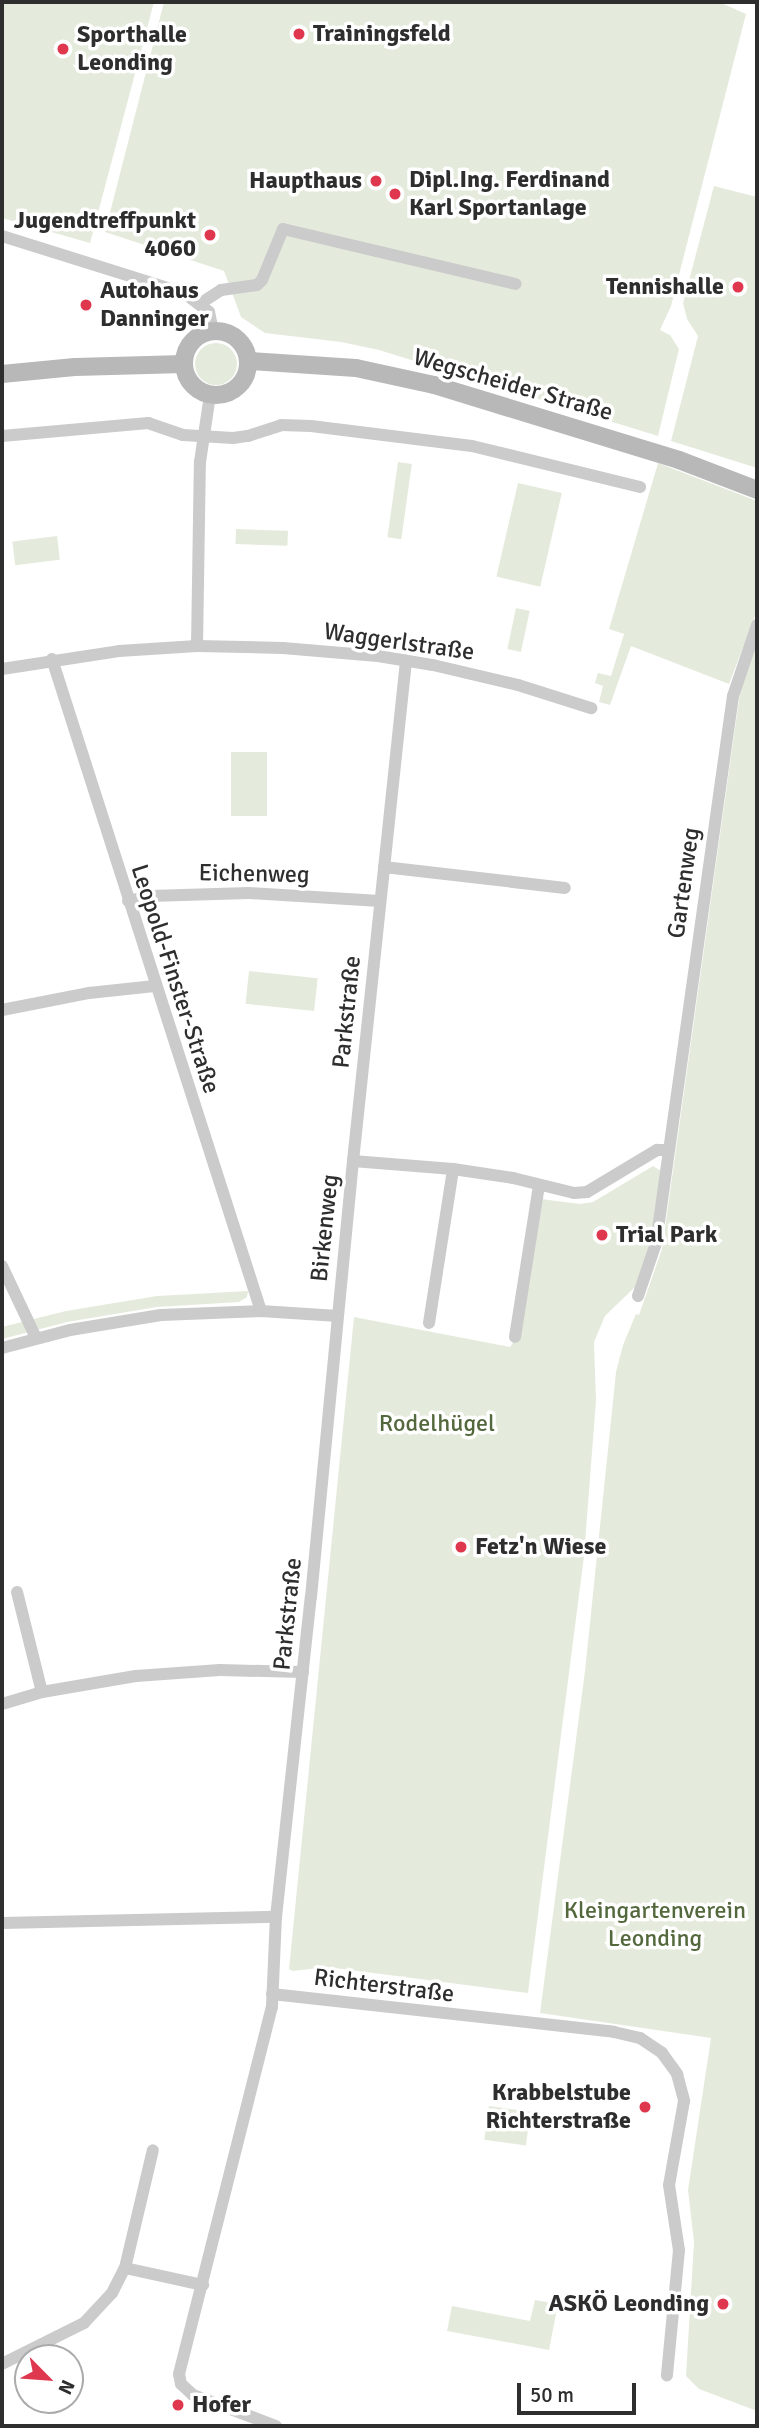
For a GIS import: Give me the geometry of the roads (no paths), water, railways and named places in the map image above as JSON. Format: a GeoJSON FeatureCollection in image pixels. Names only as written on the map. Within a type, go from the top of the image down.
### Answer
{"type":"FeatureCollection","features":[{"type":"Feature","properties":{"kind":"street"},"geometry":{"type":"LineString","coordinates":[[201,303],[221,290],[257,285],[262,280],[283,229],[516,284]]}},
{"type":"Feature","properties":{"kind":"street"},"geometry":{"type":"LineString","coordinates":[[2,236],[184,293],[201,303],[209,312],[213,331]]}},
{"type":"Feature","properties":{"kind":"street"},"geometry":{"type":"LineString","coordinates":[[213,331],[231,335],[241,342],[248,361],[244,380],[237,388],[220,396],[210,395],[194,387],[188,379],[184,364],[191,343],[213,331]]}},
{"type":"Feature","properties":{"kind":"street","name":"Wegscheider Straße"},"geometry":{"type":"LineString","coordinates":[[248,361],[344,366],[434,385],[679,460],[757,490]]}},
{"type":"Feature","properties":{"kind":"street"},"geometry":{"type":"LineString","coordinates":[[2,374],[75,367],[184,364]]}},
{"type":"Feature","properties":{"kind":"street"},"geometry":{"type":"LineString","coordinates":[[197,646],[200,462],[210,395]]}},
{"type":"Feature","properties":{"kind":"street"},"geometry":{"type":"LineString","coordinates":[[2,436],[48,429],[148,423],[172,432],[204,438],[248,436],[281,425],[389,434],[510,453],[640,487]]}},
{"type":"Feature","properties":{"kind":"street","name":"Gartenweg"},"geometry":{"type":"LineString","coordinates":[[638,1296],[656,1243],[724,751],[739,674],[757,625]]}},
{"type":"Feature","properties":{"kind":"street","name":"Waggerlstraße"},"geometry":{"type":"LineString","coordinates":[[2,668],[119,650],[197,646],[283,648],[406,661],[475,674],[590,708]]}},
{"type":"Feature","properties":{"kind":"street","name":"Leopold-Finster-Straße"},"geometry":{"type":"LineString","coordinates":[[52,659],[261,1311]]}},
{"type":"Feature","properties":{"kind":"street","name":"Parkstraße"},"geometry":{"type":"LineString","coordinates":[[353,1161],[406,661]]}},
{"type":"Feature","properties":{"kind":"street"},"geometry":{"type":"LineString","coordinates":[[384,867],[565,888]]}},
{"type":"Feature","properties":{"kind":"street","name":"Eichenweg"},"geometry":{"type":"LineString","coordinates":[[128,901],[150,896],[249,893],[380,901]]}},
{"type":"Feature","properties":{"kind":"street"},"geometry":{"type":"LineString","coordinates":[[2,1010],[89,993],[155,986]]}},
{"type":"Feature","properties":{"kind":"street"},"geometry":{"type":"LineString","coordinates":[[515,1337],[539,1185],[574,1193],[587,1192],[657,1150],[668,1150]]}},
{"type":"Feature","properties":{"kind":"street","name":"Birkenweg"},"geometry":{"type":"LineString","coordinates":[[338,1316],[353,1161],[453,1169],[539,1185]]}},
{"type":"Feature","properties":{"kind":"street"},"geometry":{"type":"LineString","coordinates":[[429,1323],[453,1169]]}},
{"type":"Feature","properties":{"kind":"street"},"geometry":{"type":"LineString","coordinates":[[2,1266],[36,1338]]}},
{"type":"Feature","properties":{"kind":"street"},"geometry":{"type":"LineString","coordinates":[[2,1348],[36,1338],[161,1315],[261,1311],[338,1316]]}},
{"type":"Feature","properties":{"kind":"street","name":"Parkstraße"},"geometry":{"type":"LineString","coordinates":[[272,1994],[276,1917],[338,1316]]}},
{"type":"Feature","properties":{"kind":"street"},"geometry":{"type":"LineString","coordinates":[[18,1592],[42,1692]]}},
{"type":"Feature","properties":{"kind":"street"},"geometry":{"type":"LineString","coordinates":[[2,1704],[42,1692],[159,1674],[231,1670],[303,1672]]}},
{"type":"Feature","properties":{"kind":"street"},"geometry":{"type":"LineString","coordinates":[[2,1923],[276,1917]]}},
{"type":"Feature","properties":{"kind":"street"},"geometry":{"type":"LineString","coordinates":[[272,1994],[266,2031],[204,2285],[179,2374],[181,2384],[193,2395],[276,2426]]}},
{"type":"Feature","properties":{"kind":"street","name":"Richterstraße"},"geometry":{"type":"LineString","coordinates":[[272,1994],[614,2032],[640,2038],[662,2053],[677,2074],[684,2101],[669,2185],[679,2249],[667,2375]]}},
{"type":"Feature","properties":{"kind":"street"},"geometry":{"type":"LineString","coordinates":[[2,2364],[85,2323],[112,2293],[125,2268],[153,2150]]}},
{"type":"Feature","properties":{"kind":"street"},"geometry":{"type":"LineString","coordinates":[[125,2268],[204,2285]]}},
{"type":"Feature","properties":{"kind":"place","name":"Trainingsfeld"},"geometry":{"type":"Point","coordinates":[299,34]}},
{"type":"Feature","properties":{"kind":"place","name":"Sporthalle Leonding"},"geometry":{"type":"Point","coordinates":[63,49]}},
{"type":"Feature","properties":{"kind":"place","name":"Haupthaus"},"geometry":{"type":"Point","coordinates":[376,181]}},
{"type":"Feature","properties":{"kind":"place","name":"Dipl.Ing. Ferdinand Karl Sportanlage"},"geometry":{"type":"Point","coordinates":[395,194]}},
{"type":"Feature","properties":{"kind":"place","name":"Jugendtreffpunkt 4060"},"geometry":{"type":"Point","coordinates":[210,235]}},
{"type":"Feature","properties":{"kind":"place","name":"Tennishalle"},"geometry":{"type":"Point","coordinates":[738,287]}},
{"type":"Feature","properties":{"kind":"place","name":"Autohaus Danninger"},"geometry":{"type":"Point","coordinates":[86,305]}},
{"type":"Feature","properties":{"kind":"place","name":"Trial Park"},"geometry":{"type":"Point","coordinates":[602,1235]}},
{"type":"Feature","properties":{"kind":"place","name":"Fetz'n Wiese"},"geometry":{"type":"Point","coordinates":[461,1547]}},
{"type":"Feature","properties":{"kind":"place","name":"Krabbelstube Richterstraße"},"geometry":{"type":"Point","coordinates":[645,2107]}},
{"type":"Feature","properties":{"kind":"place","name":"ASKÖ Leonding"},"geometry":{"type":"Point","coordinates":[723,2304]}},
{"type":"Feature","properties":{"kind":"place","name":"Hofer"},"geometry":{"type":"Point","coordinates":[178,2405]}},
{"type":"Feature","properties":{"kind":"park label","name":"Rodelhügel"},"geometry":{"type":"Point","coordinates":[437,1424]}},
{"type":"Feature","properties":{"kind":"park label","name":"Kleingartenverein Leonding"},"geometry":{"type":"Point","coordinates":[655,1925]}}]}
